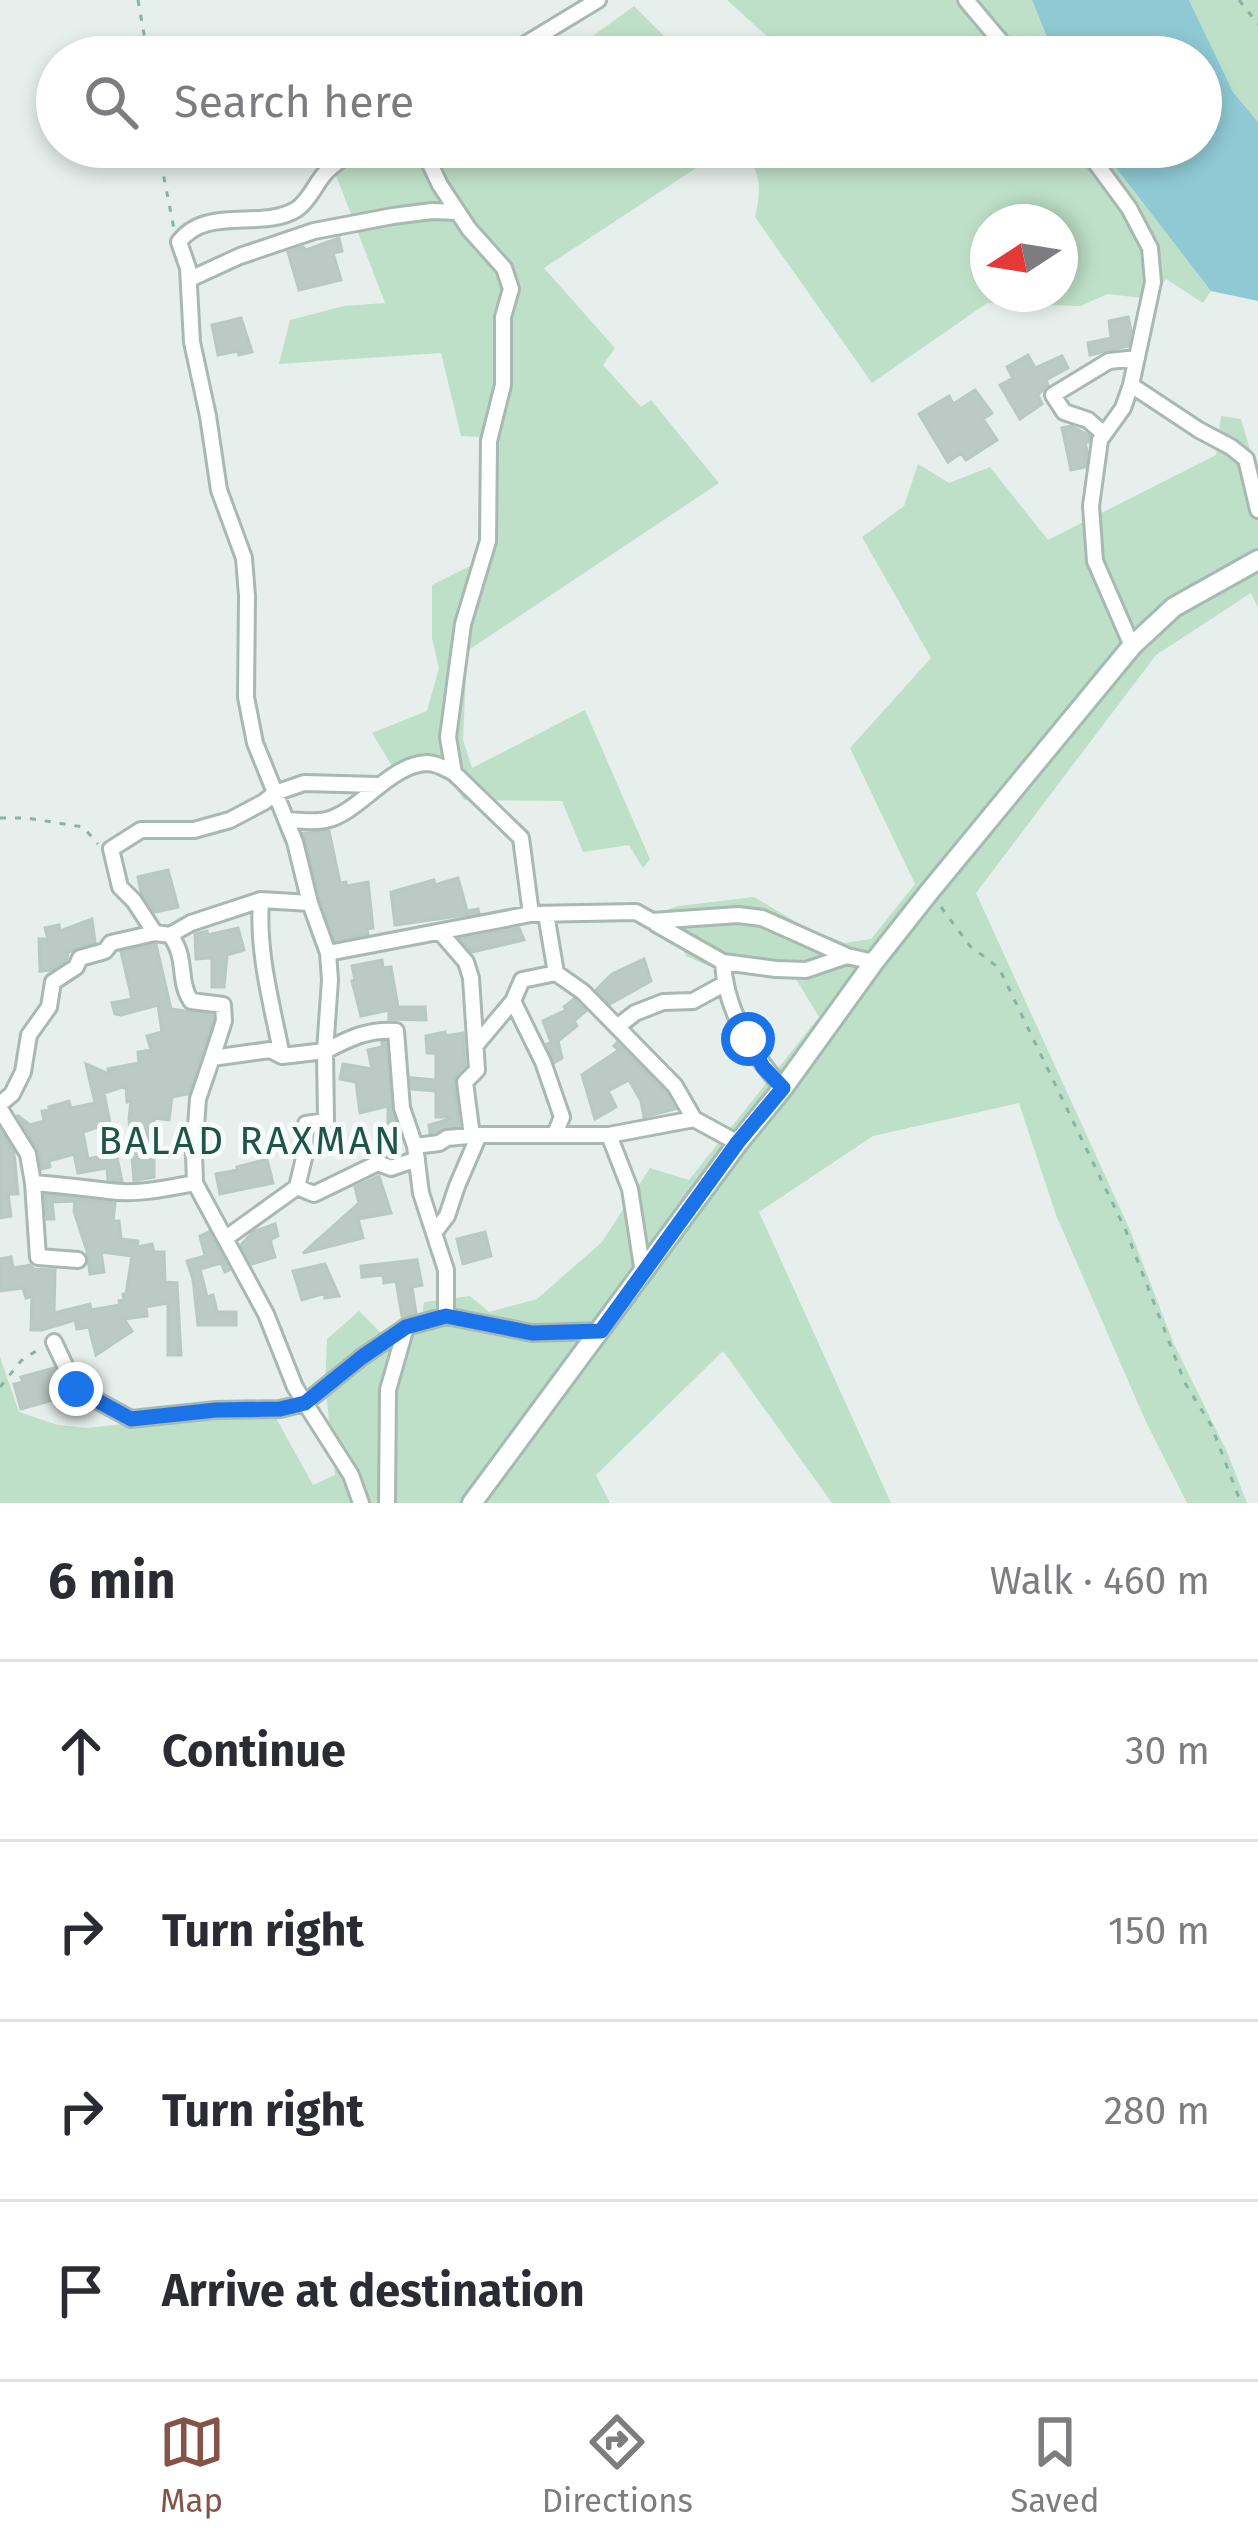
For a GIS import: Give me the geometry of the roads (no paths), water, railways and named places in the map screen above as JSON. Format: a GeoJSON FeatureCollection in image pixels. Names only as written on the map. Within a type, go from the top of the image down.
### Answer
{"type":"FeatureCollection","features":[{"type":"Feature","properties":{"kind":"street"},"geometry":{"type":"LineString","coordinates":[[539,36],[598,0]]}},
{"type":"Feature","properties":{"kind":"street"},"geometry":{"type":"LineString","coordinates":[[966,0],[996,36]]}},
{"type":"Feature","properties":{"kind":"street"},"geometry":{"type":"LineString","coordinates":[[226,1238],[297,1187],[306,1124],[326,1121],[330,994],[328,953],[295,842],[255,743],[246,697],[244,558],[219,490],[193,342],[190,279],[179,242],[186,232],[228,218],[265,220],[297,209],[331,168]]}},
{"type":"Feature","properties":{"kind":"street"},"geometry":{"type":"LineString","coordinates":[[432,168],[469,229],[504,268],[512,289],[503,317],[503,386],[488,441],[488,541],[463,624],[448,737],[454,773]]}},
{"type":"Feature","properties":{"kind":"street"},"geometry":{"type":"LineString","coordinates":[[1099,168],[1150,248],[1153,282],[1131,385],[1123,408],[1100,440],[1091,506],[1095,561],[1132,646]]}},
{"type":"Feature","properties":{"kind":"street"},"geometry":{"type":"LineString","coordinates":[[190,279],[270,244],[314,231],[393,216],[458,212]]}},
{"type":"Feature","properties":{"kind":"street"},"geometry":{"type":"LineString","coordinates":[[1104,434],[1088,420],[1064,412],[1053,394],[1109,361],[1138,358]]}},
{"type":"Feature","properties":{"kind":"street"},"geometry":{"type":"LineString","coordinates":[[1131,385],[1246,459],[1258,510]]}},
{"type":"Feature","properties":{"kind":"street"},"geometry":{"type":"LineString","coordinates":[[472,1503],[874,962],[1132,646],[1174,607],[1258,560]]}},
{"type":"Feature","properties":{"kind":"street"},"geometry":{"type":"LineString","coordinates":[[421,764],[448,737]]}},
{"type":"Feature","properties":{"kind":"street"},"geometry":{"type":"LineString","coordinates":[[286,820],[327,820],[354,806],[378,785],[421,764],[433,763],[454,773],[521,838],[556,973],[583,992],[676,1086],[694,1119],[738,1142]]}},
{"type":"Feature","properties":{"kind":"street"},"geometry":{"type":"LineString","coordinates":[[362,1503],[351,1475],[295,1387],[266,1314],[195,1183],[199,1099],[224,1021],[224,1005],[191,1000],[181,948],[120,886],[111,849],[141,830],[194,830],[230,820],[275,793],[304,783],[378,785]]}},
{"type":"Feature","properties":{"kind":"street"},"geometry":{"type":"LineString","coordinates":[[78,1260],[38,1257],[28,1154],[0,1106],[23,1072],[29,1035],[49,1007],[53,982],[76,967],[80,958],[105,951],[110,943],[163,934],[261,900],[310,903]]}},
{"type":"Feature","properties":{"kind":"street"},"geometry":{"type":"LineString","coordinates":[[261,900],[264,964],[282,1056]]}},
{"type":"Feature","properties":{"kind":"street"},"geometry":{"type":"LineString","coordinates":[[328,953],[538,914],[636,912],[723,962],[806,970],[847,956]]}},
{"type":"Feature","properties":{"kind":"street"},"geometry":{"type":"LineString","coordinates":[[652,921],[738,915],[762,918],[847,956],[874,962]]}},
{"type":"Feature","properties":{"kind":"street"},"geometry":{"type":"LineString","coordinates":[[434,1233],[447,1216],[476,1136],[464,1082],[477,1070],[471,978],[466,962],[440,932]]}},
{"type":"Feature","properties":{"kind":"street"},"geometry":{"type":"LineString","coordinates":[[723,962],[724,984],[734,1011],[763,1067],[783,1088]]}},
{"type":"Feature","properties":{"kind":"street"},"geometry":{"type":"LineString","coordinates":[[476,1045],[513,1001],[522,980],[556,973]]}},
{"type":"Feature","properties":{"kind":"street"},"geometry":{"type":"LineString","coordinates":[[617,1028],[635,1013],[663,1002],[693,1001],[724,984]]}},
{"type":"Feature","properties":{"kind":"street"},"geometry":{"type":"LineString","coordinates":[[513,1001],[544,1062],[562,1117],[555,1134]]}},
{"type":"Feature","properties":{"kind":"street"},"geometry":{"type":"LineString","coordinates":[[212,1058],[270,1050],[282,1056],[326,1052],[358,1034],[396,1031],[402,1108],[416,1152],[421,1193],[446,1270],[446,1316]]}},
{"type":"Feature","properties":{"kind":"street"},"geometry":{"type":"LineString","coordinates":[[297,1187],[314,1194],[378,1163],[391,1168],[447,1138],[609,1135],[694,1119]]}},
{"type":"Feature","properties":{"kind":"street"},"geometry":{"type":"LineString","coordinates":[[609,1135],[630,1189],[644,1273]]}},
{"type":"Feature","properties":{"kind":"street"},"geometry":{"type":"LineString","coordinates":[[33,1183],[130,1192],[195,1183]]}},
{"type":"Feature","properties":{"kind":"street"},"geometry":{"type":"LineString","coordinates":[[54,1342],[76,1389],[131,1419],[280,1409],[305,1403],[406,1327],[446,1316],[532,1333],[601,1331]]}},
{"type":"Feature","properties":{"kind":"street"},"geometry":{"type":"LineString","coordinates":[[388,1503],[388,1390],[406,1327]]}},
{"type":"Feature","properties":{"kind":"water"},"geometry":{"type":"Polygon","coordinates":[[[1032,0],[1189,0],[1206,36],[1047,36],[1032,0]]]}},
{"type":"Feature","properties":{"kind":"water"},"geometry":{"type":"Polygon","coordinates":[[[1222,69],[1233,92],[1258,122],[1258,301],[1211,291],[1116,168],[1222,168],[1222,69]]]}},
{"type":"Feature","properties":{"kind":"district","name":"BALAD RAXMAN"},"geometry":{"type":"Point","coordinates":[251,1140]}}]}
